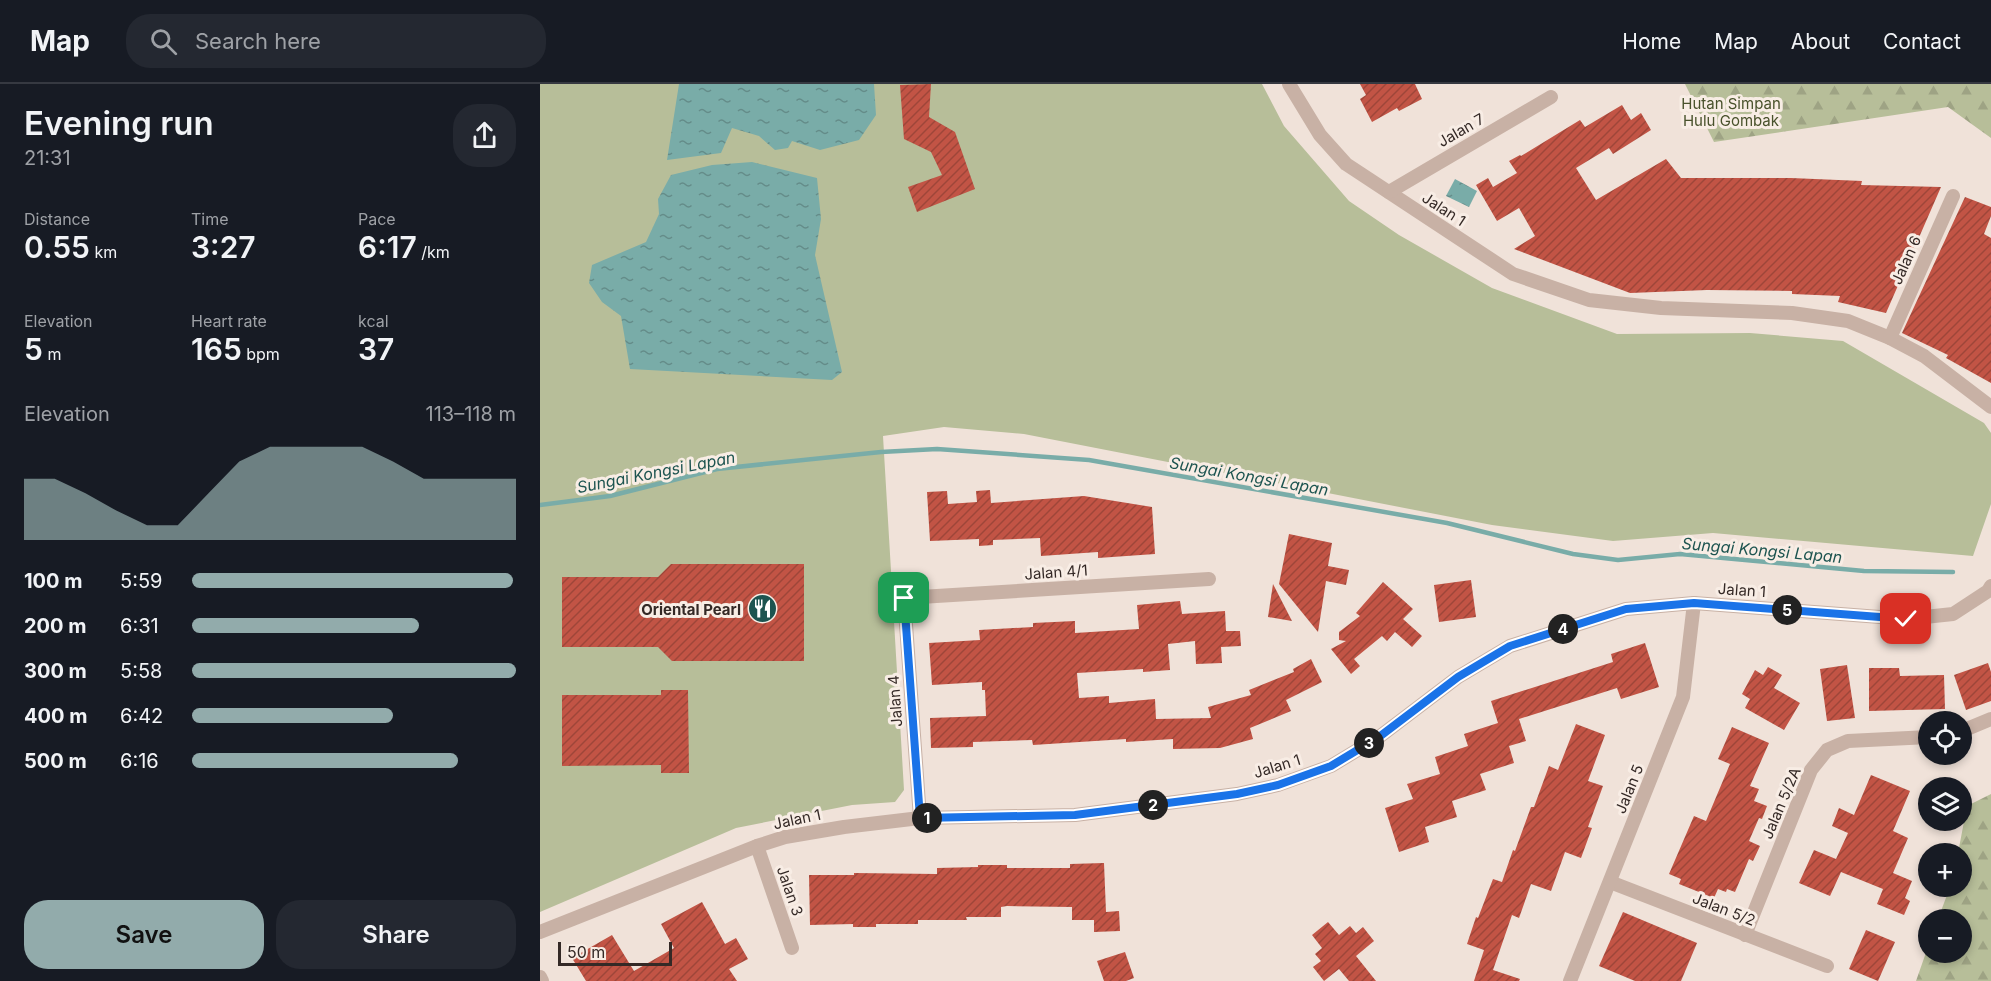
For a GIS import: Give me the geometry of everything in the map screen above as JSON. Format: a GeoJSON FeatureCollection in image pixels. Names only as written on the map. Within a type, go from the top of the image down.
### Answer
{"type":"FeatureCollection","features":[{"type":"Feature","properties":{"kind":"street","name":"Jalan 1"},"geometry":{"type":"LineString","coordinates":[[1289,84],[1320,135],[1346,164],[1513,274],[1589,300],[1660,308],[1792,313],[1848,321],[1890,338],[1924,356],[1991,407]]}},
{"type":"Feature","properties":{"kind":"street","name":"Jalan 7"},"geometry":{"type":"LineString","coordinates":[[1389,192],[1551,97]]}},
{"type":"Feature","properties":{"kind":"street","name":"Jalan 6"},"geometry":{"type":"LineString","coordinates":[[1890,338],[1953,196]]}},
{"type":"Feature","properties":{"kind":"street","name":"Jalan 4/1"},"geometry":{"type":"LineString","coordinates":[[904,598],[1209,579]]}},
{"type":"Feature","properties":{"kind":"street","name":"Jalan 4"},"geometry":{"type":"LineString","coordinates":[[903,583],[920,818]]}},
{"type":"Feature","properties":{"kind":"street","name":"Jalan 1"},"geometry":{"type":"LineString","coordinates":[[540,932],[785,837],[920,818],[1075,815],[1237,794],[1278,785],[1331,766],[1379,737],[1458,677],[1510,646],[1626,609],[1694,603],[1906,619],[1953,614],[1988,591],[1991,586]]}},
{"type":"Feature","properties":{"kind":"street","name":"Jalan 5"},"geometry":{"type":"LineString","coordinates":[[1570,981],[1683,698],[1694,603]]}},
{"type":"Feature","properties":{"kind":"street"},"geometry":{"type":"LineString","coordinates":[[1972,727],[1991,719]]}},
{"type":"Feature","properties":{"kind":"street","name":"Jalan 5/2A"},"geometry":{"type":"LineString","coordinates":[[1745,935],[1811,770],[1827,750],[1848,741],[1918,738]]}},
{"type":"Feature","properties":{"kind":"street","name":"Jalan 3"},"geometry":{"type":"LineString","coordinates":[[757,846],[792,948]]}},
{"type":"Feature","properties":{"kind":"street","name":"Jalan 5/2"},"geometry":{"type":"LineString","coordinates":[[1610,882],[1827,966]]}},
{"type":"Feature","properties":{"kind":"green space"},"geometry":{"type":"Polygon","coordinates":[[[540,84],[1262,84],[1284,126],[1349,201],[1399,235],[1492,288],[1617,334],[1750,333],[1843,341],[1984,423],[1991,433],[1991,504],[1973,556],[1713,533],[1613,541],[1492,525],[1024,434],[944,427],[883,436],[904,790],[895,802],[852,805],[736,828],[540,912],[540,84]]]}},
{"type":"Feature","properties":{"kind":"green space","name":"Hutan Simpan Hulu Gombak"},"geometry":{"type":"Polygon","coordinates":[[[1685,84],[1991,84],[1991,138],[1948,107],[1714,142],[1685,84]]]}},
{"type":"Feature","properties":{"kind":"green space"},"geometry":{"type":"Polygon","coordinates":[[[1991,794],[1991,981],[1916,981],[1922,963],[1972,963],[1972,909],[1942,909],[1946,897],[1972,897],[1972,843],[1960,843],[1962,831],[1972,831],[1972,804],[1991,794]]]}},
{"type":"Feature","properties":{"kind":"water"},"geometry":{"type":"Polygon","coordinates":[[[679,84],[874,84],[876,115],[859,140],[820,150],[792,141],[788,148],[775,150],[759,136],[732,128],[721,153],[667,160],[679,84]]]}},
{"type":"Feature","properties":{"kind":"water"},"geometry":{"type":"Polygon","coordinates":[[[752,162],[817,178],[821,219],[815,255],[842,372],[832,380],[630,369],[621,316],[602,302],[589,283],[592,265],[646,242],[659,214],[658,199],[671,175],[712,165],[752,162]]]}},
{"type":"Feature","properties":{"kind":"water"},"geometry":{"type":"Polygon","coordinates":[[[1455,179],[1477,191],[1469,207],[1446,196],[1455,179]]]}},
{"type":"Feature","properties":{"kind":"building"},"geometry":{"type":"Polygon","coordinates":[[[931,84],[929,117],[955,132],[975,189],[917,212],[908,187],[942,175],[931,152],[904,139],[900,85],[931,84]]]}},
{"type":"Feature","properties":{"kind":"building"},"geometry":{"type":"Polygon","coordinates":[[[1360,84],[1415,84],[1422,99],[1399,111],[1397,108],[1372,122],[1360,99],[1366,95],[1360,84]]]}},
{"type":"Feature","properties":{"kind":"building"},"geometry":{"type":"Polygon","coordinates":[[[1622,105],[1631,120],[1641,113],[1651,130],[1613,154],[1609,148],[1576,168],[1596,200],[1666,159],[1681,178],[1791,178],[1862,181],[1861,185],[1941,187],[1886,313],[1838,302],[1840,296],[1792,294],[1792,291],[1707,290],[1630,293],[1514,249],[1535,236],[1519,208],[1497,221],[1476,185],[1488,178],[1493,187],[1517,173],[1509,161],[1580,120],[1585,127],[1622,105]]]}},
{"type":"Feature","properties":{"kind":"building"},"geometry":{"type":"Polygon","coordinates":[[[1965,197],[1991,207],[1991,216],[1984,234],[1991,238],[1991,383],[1946,358],[1948,355],[1902,333],[1965,197]]]}},
{"type":"Feature","properties":{"kind":"building"},"geometry":{"type":"Polygon","coordinates":[[[990,490],[991,503],[1084,496],[1152,507],[1155,554],[1098,558],[1098,552],[1041,556],[1040,538],[993,540],[993,545],[979,546],[979,539],[930,541],[927,492],[947,491],[948,504],[977,502],[976,491],[990,490]]]}},
{"type":"Feature","properties":{"kind":"building"},"geometry":{"type":"Polygon","coordinates":[[[1289,534],[1332,543],[1328,566],[1349,570],[1346,585],[1326,581],[1318,632],[1279,584],[1289,534]]]}},
{"type":"Feature","properties":{"kind":"building"},"geometry":{"type":"Polygon","coordinates":[[[671,564],[804,564],[804,661],[672,661],[658,647],[562,647],[562,577],[658,577],[671,564]]]}},
{"type":"Feature","properties":{"kind":"building"},"geometry":{"type":"Polygon","coordinates":[[[1471,580],[1476,617],[1439,622],[1434,585],[1471,580]]]}},
{"type":"Feature","properties":{"kind":"building"},"geometry":{"type":"Polygon","coordinates":[[[1383,582],[1413,609],[1403,619],[1422,636],[1412,647],[1395,632],[1387,641],[1382,636],[1354,659],[1360,666],[1351,674],[1331,649],[1346,641],[1339,640],[1339,632],[1360,616],[1356,613],[1383,582]]]}},
{"type":"Feature","properties":{"kind":"building"},"geometry":{"type":"Polygon","coordinates":[[[1273,584],[1292,621],[1268,617],[1273,584]]]}},
{"type":"Feature","properties":{"kind":"building"},"geometry":{"type":"Polygon","coordinates":[[[1180,601],[1182,614],[1225,611],[1226,631],[1240,631],[1241,646],[1221,647],[1222,663],[1196,664],[1195,641],[1168,644],[1170,670],[1143,672],[1143,669],[1077,673],[1079,698],[1109,696],[1109,703],[1155,699],[1156,719],[1211,718],[1208,707],[1251,695],[1249,690],[1294,672],[1293,669],[1311,659],[1322,682],[1286,700],[1291,711],[1250,728],[1253,739],[1220,748],[1173,749],[1173,739],[1126,742],[1126,739],[1033,745],[1032,740],[973,742],[973,747],[931,748],[930,718],[986,716],[985,690],[982,690],[982,682],[932,685],[929,643],[980,640],[979,630],[1033,627],[1033,623],[1075,621],[1075,633],[1139,629],[1137,605],[1180,601]]]}},
{"type":"Feature","properties":{"kind":"building"},"geometry":{"type":"Polygon","coordinates":[[[1645,643],[1659,687],[1621,699],[1617,688],[1519,719],[1526,741],[1509,746],[1514,763],[1480,774],[1486,790],[1452,801],[1457,817],[1425,827],[1429,842],[1399,852],[1385,808],[1413,799],[1407,784],[1440,774],[1435,757],[1468,746],[1464,734],[1498,723],[1491,701],[1613,662],[1611,654],[1645,643]]]}},
{"type":"Feature","properties":{"kind":"building"},"geometry":{"type":"Polygon","coordinates":[[[1988,663],[1991,672],[1991,701],[1966,710],[1954,675],[1988,663]]]}},
{"type":"Feature","properties":{"kind":"building"},"geometry":{"type":"Polygon","coordinates":[[[1847,665],[1855,718],[1827,721],[1820,669],[1847,665]]]}},
{"type":"Feature","properties":{"kind":"building"},"geometry":{"type":"Polygon","coordinates":[[[1768,667],[1782,675],[1774,688],[1800,703],[1784,730],[1745,708],[1750,699],[1742,694],[1755,670],[1763,675],[1768,667]]]}},
{"type":"Feature","properties":{"kind":"building"},"geometry":{"type":"Polygon","coordinates":[[[1869,668],[1899,668],[1900,676],[1944,675],[1945,709],[1869,711],[1869,668]]]}},
{"type":"Feature","properties":{"kind":"building"},"geometry":{"type":"Polygon","coordinates":[[[661,690],[688,690],[689,773],[661,773],[661,765],[562,766],[562,695],[661,695],[661,690]]]}},
{"type":"Feature","properties":{"kind":"building"},"geometry":{"type":"Polygon","coordinates":[[[1576,724],[1605,735],[1588,781],[1603,786],[1588,827],[1592,828],[1581,858],[1565,852],[1551,891],[1531,884],[1519,918],[1512,915],[1493,970],[1520,979],[1519,981],[1474,981],[1484,950],[1467,944],[1476,917],[1478,918],[1493,879],[1502,882],[1513,850],[1515,851],[1531,807],[1534,807],[1549,766],[1558,770],[1576,724]]]}},
{"type":"Feature","properties":{"kind":"building"},"geometry":{"type":"Polygon","coordinates":[[[1732,727],[1769,743],[1750,786],[1759,789],[1754,801],[1767,806],[1749,841],[1760,846],[1753,861],[1749,859],[1735,892],[1718,889],[1714,898],[1679,884],[1681,879],[1669,874],[1694,816],[1706,821],[1730,764],[1718,759],[1732,727]]]}},
{"type":"Feature","properties":{"kind":"building"},"geometry":{"type":"Polygon","coordinates":[[[1871,775],[1910,791],[1893,831],[1908,838],[1893,873],[1912,881],[1905,898],[1910,901],[1904,915],[1877,904],[1883,889],[1841,872],[1830,896],[1799,883],[1814,850],[1836,859],[1848,833],[1832,826],[1839,808],[1854,815],[1871,775]]]}},
{"type":"Feature","properties":{"kind":"building"},"geometry":{"type":"Polygon","coordinates":[[[1104,863],[1106,912],[1119,911],[1120,931],[1094,932],[1094,920],[1072,920],[1072,907],[1007,906],[1001,907],[1001,917],[918,920],[918,924],[876,924],[876,927],[853,927],[853,924],[810,925],[809,875],[937,874],[937,868],[978,867],[978,865],[1007,865],[1007,868],[1070,868],[1070,864],[1104,863]]]}},
{"type":"Feature","properties":{"kind":"building"},"geometry":{"type":"Polygon","coordinates":[[[702,902],[725,944],[736,938],[748,959],[729,969],[737,981],[586,981],[572,958],[612,935],[634,971],[674,948],[661,924],[702,902]]]}},
{"type":"Feature","properties":{"kind":"building"},"geometry":{"type":"Polygon","coordinates":[[[1623,912],[1697,943],[1681,981],[1635,981],[1599,966],[1623,912]]]}},
{"type":"Feature","properties":{"kind":"building"},"geometry":{"type":"Polygon","coordinates":[[[1328,922],[1339,935],[1350,926],[1356,933],[1363,927],[1374,941],[1356,956],[1376,981],[1349,981],[1339,969],[1324,981],[1313,967],[1321,961],[1315,954],[1322,948],[1312,935],[1328,922]]]}},
{"type":"Feature","properties":{"kind":"building"},"geometry":{"type":"Polygon","coordinates":[[[1866,930],[1895,942],[1878,981],[1849,969],[1866,930]]]}},
{"type":"Feature","properties":{"kind":"building"},"geometry":{"type":"Polygon","coordinates":[[[1125,952],[1134,978],[1126,981],[1104,981],[1097,961],[1125,952]]]}},
{"type":"Feature","properties":{"kind":"waterway","name":"Sungai Kongsi Lapan"},"geometry":{"type":"LineString","coordinates":[[540,505],[610,496],[717,469],[881,452],[937,449],[1089,460],[1447,523],[1573,554],[1618,560],[1680,554],[1864,571],[1953,572]]}},
{"type":"Feature","properties":{"kind":"place","name":"Oriental Pearl"},"geometry":{"type":"Point","coordinates":[762,609]}},
{"type":"Feature","properties":{"kind":"route"},"geometry":{"type":"LineString","coordinates":[[904,598],[920,818],[1075,815],[1237,794],[1278,785],[1331,766],[1379,737],[1458,677],[1510,646],[1626,609],[1694,603],[1906,619]]}}]}
